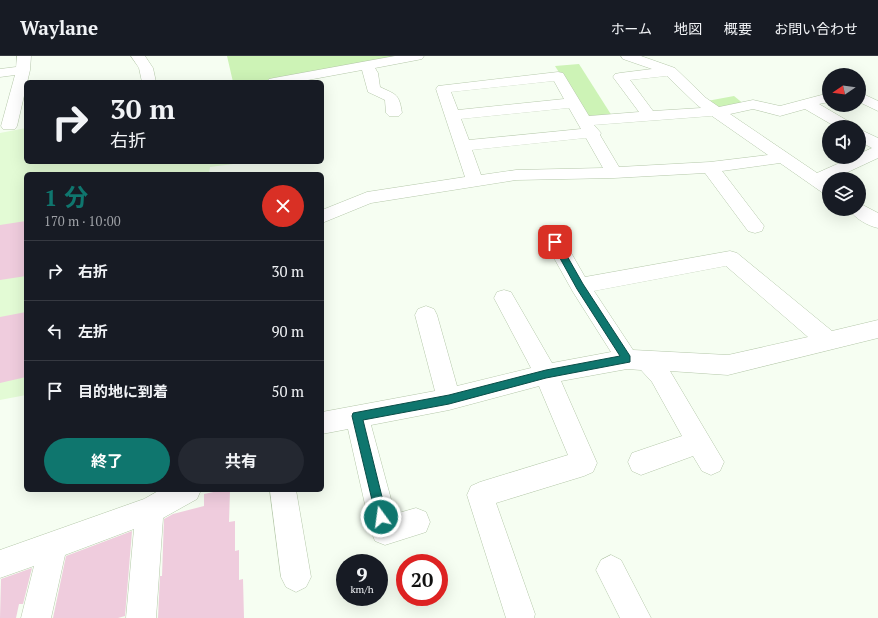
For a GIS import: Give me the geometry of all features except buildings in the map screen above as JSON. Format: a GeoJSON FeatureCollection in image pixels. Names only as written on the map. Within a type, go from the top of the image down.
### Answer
{"type":"FeatureCollection","features":[{"type":"Feature","properties":{"kind":"street"},"geometry":{"type":"LineString","coordinates":[[138,56],[146,68],[149,80]]}},
{"type":"Feature","properties":{"kind":"street"},"geometry":{"type":"LineString","coordinates":[[286,80],[417,56]]}},
{"type":"Feature","properties":{"kind":"street"},"geometry":{"type":"LineString","coordinates":[[633,58],[655,56]]}},
{"type":"Feature","properties":{"kind":"street"},"geometry":{"type":"LineString","coordinates":[[633,58],[670,71],[701,101],[822,184]]}},
{"type":"Feature","properties":{"kind":"street"},"geometry":{"type":"LineString","coordinates":[[0,73],[23,63]]}},
{"type":"Feature","properties":{"kind":"street"},"geometry":{"type":"LineString","coordinates":[[23,63],[5,126],[24,122]]}},
{"type":"Feature","properties":{"kind":"street"},"geometry":{"type":"LineString","coordinates":[[367,66],[371,73],[373,89],[392,98],[397,108]]}},
{"type":"Feature","properties":{"kind":"street"},"geometry":{"type":"LineString","coordinates":[[649,116],[620,77],[670,71]]}},
{"type":"Feature","properties":{"kind":"street"},"geometry":{"type":"LineString","coordinates":[[475,181],[443,89],[558,76],[589,127],[614,173]]}},
{"type":"Feature","properties":{"kind":"street"},"geometry":{"type":"LineString","coordinates":[[463,146],[589,127],[649,116],[716,111],[753,104],[780,111],[822,99]]}},
{"type":"Feature","properties":{"kind":"street"},"geometry":{"type":"LineString","coordinates":[[866,100],[878,107]]}},
{"type":"Feature","properties":{"kind":"street"},"geometry":{"type":"LineString","coordinates":[[452,115],[574,102]]}},
{"type":"Feature","properties":{"kind":"street"},"geometry":{"type":"LineString","coordinates":[[806,103],[835,120]]}},
{"type":"Feature","properties":{"kind":"street"},"geometry":{"type":"LineString","coordinates":[[866,138],[878,145]]}},
{"type":"Feature","properties":{"kind":"street"},"geometry":{"type":"LineString","coordinates":[[843,172],[878,152]]}},
{"type":"Feature","properties":{"kind":"street"},"geometry":{"type":"LineString","coordinates":[[324,215],[367,198],[516,175],[614,173],[710,167],[782,158]]}},
{"type":"Feature","properties":{"kind":"street"},"geometry":{"type":"LineString","coordinates":[[710,167],[755,226]]}},
{"type":"Feature","properties":{"kind":"street"},"geometry":{"type":"LineString","coordinates":[[555,242],[580,286],[637,360],[660,375],[704,452],[641,462]]}},
{"type":"Feature","properties":{"kind":"street"},"geometry":{"type":"LineString","coordinates":[[580,286],[730,258],[828,341]]}},
{"type":"Feature","properties":{"kind":"street"},"geometry":{"type":"LineString","coordinates":[[504,298],[546,374],[584,464],[480,495],[520,614]]}},
{"type":"Feature","properties":{"kind":"street"},"geometry":{"type":"LineString","coordinates":[[426,315],[449,400]]}},
{"type":"Feature","properties":{"kind":"street"},"geometry":{"type":"LineString","coordinates":[[324,423],[449,400],[546,374],[637,360],[728,365],[878,329]]}},
{"type":"Feature","properties":{"kind":"street"},"geometry":{"type":"LineString","coordinates":[[357,416],[385,531],[416,522]]}},
{"type":"Feature","properties":{"kind":"street"},"geometry":{"type":"LineString","coordinates":[[0,564],[150,510],[184,492]]}},
{"type":"Feature","properties":{"kind":"street"},"geometry":{"type":"LineString","coordinates":[[283,492],[296,577]]}},
{"type":"Feature","properties":{"kind":"street"},"geometry":{"type":"LineString","coordinates":[[141,618],[150,510]]}},
{"type":"Feature","properties":{"kind":"street"},"geometry":{"type":"LineString","coordinates":[[36,618],[53,545]]}},
{"type":"Feature","properties":{"kind":"street"},"geometry":{"type":"LineString","coordinates":[[610,570],[636,618]]}},
{"type":"Feature","properties":{"kind":"shaded area"},"geometry":{"type":"Polygon","coordinates":[[[227,56],[404,56],[298,77],[266,80],[233,80],[227,56]]]}},
{"type":"Feature","properties":{"kind":"shaded area"},"geometry":{"type":"Polygon","coordinates":[[[579,64],[612,116],[588,118],[555,66],[579,64]]]}},
{"type":"Feature","properties":{"kind":"shaded area"},"geometry":{"type":"Polygon","coordinates":[[[734,96],[745,105],[719,110],[707,101],[734,96]]]}},
{"type":"Feature","properties":{"kind":"shaded area"},"geometry":{"type":"Polygon","coordinates":[[[24,128],[24,164],[233,164],[210,167],[209,172],[24,172],[24,395],[0,400],[0,133],[24,128]]]}},
{"type":"Feature","properties":{"kind":"route"},"geometry":{"type":"LineString","coordinates":[[381,517],[357,416],[449,400],[546,374],[627,359],[580,286],[555,242]]}}]}
